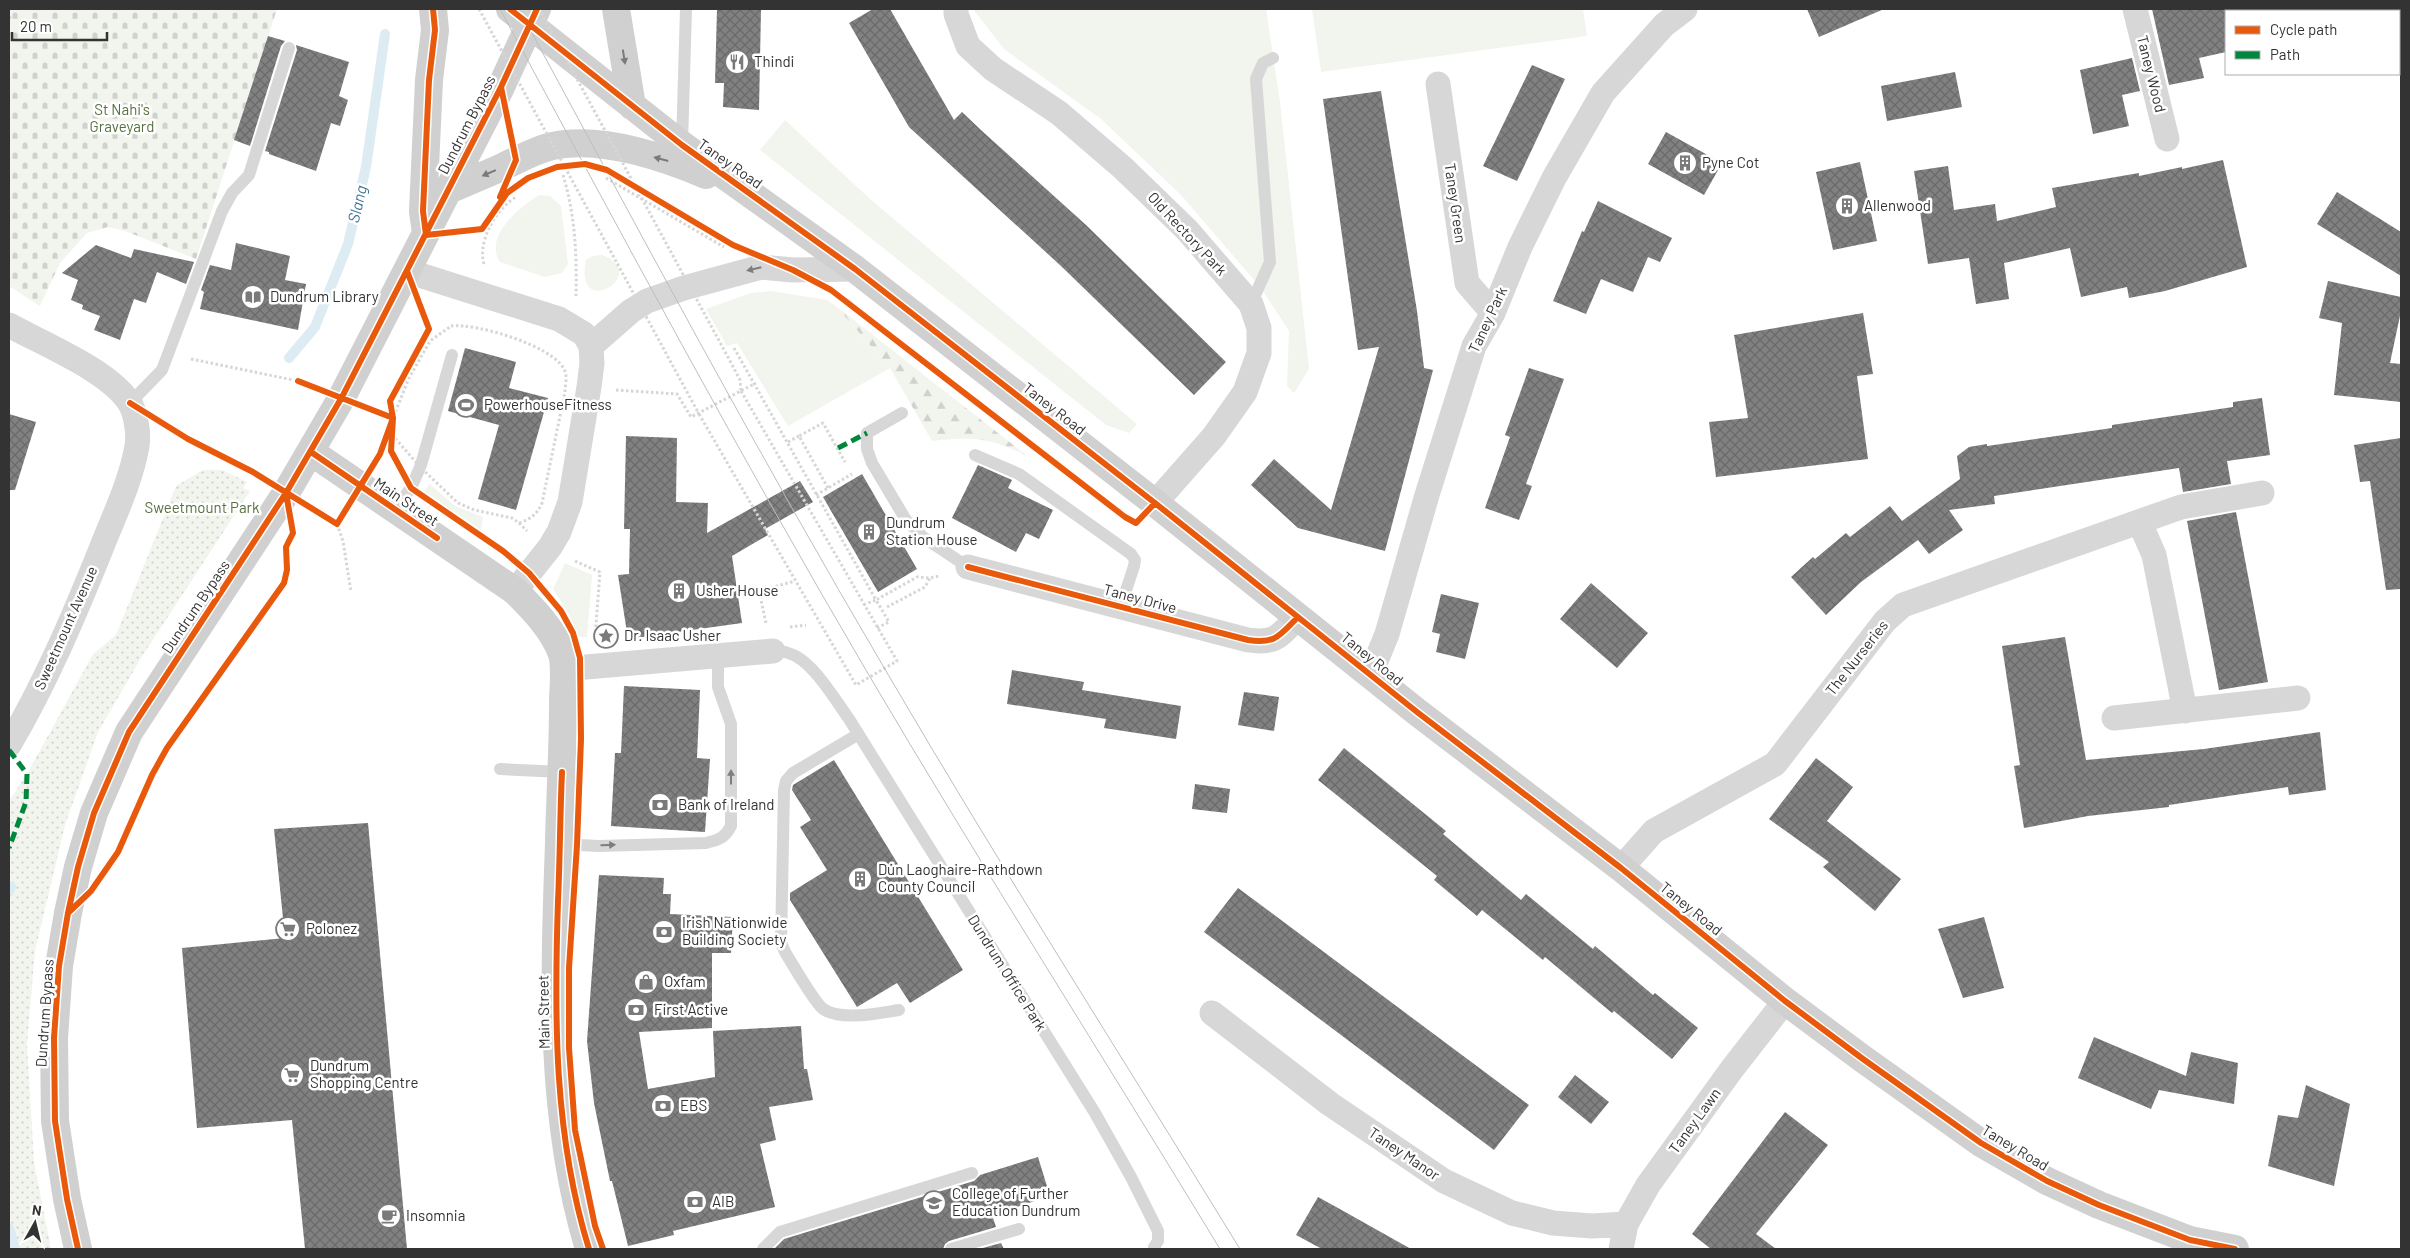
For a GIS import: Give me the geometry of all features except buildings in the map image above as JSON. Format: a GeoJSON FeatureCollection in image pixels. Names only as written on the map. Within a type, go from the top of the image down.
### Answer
{"type":"FeatureCollection","features":[{"type":"Feature","properties":{"kind":"main road"},"geometry":{"type":"LineString","coordinates":[[426,235],[424,211],[429,80],[435,30],[433,9]]}},
{"type":"Feature","properties":{"kind":"main road"},"geometry":{"type":"LineString","coordinates":[[616,9],[632,106]]}},
{"type":"Feature","properties":{"kind":"main road","name":"Dundrum Bypass"},"geometry":{"type":"LineString","coordinates":[[78,1249],[67,1199],[55,1121],[54,1038],[55,1002],[64,931],[85,840],[105,786],[129,732],[286,493],[342,398],[501,87],[529,13]]}},
{"type":"Feature","properties":{"kind":"main road","name":"Taney Road"},"geometry":{"type":"LineString","coordinates":[[529,13],[632,106],[682,146],[755,196],[855,269],[1155,503],[1472,755],[1621,868],[1785,1001],[1981,1143],[2012,1162],[2099,1205],[2189,1244],[2235,1249]]}},
{"type":"Feature","properties":{"kind":"main road"},"geometry":{"type":"LineString","coordinates":[[449,190],[527,154],[566,144],[582,144],[606,146],[677,163],[755,196]]}},
{"type":"Feature","properties":{"kind":"main road","name":"Main Street"},"geometry":{"type":"LineString","coordinates":[[311,452],[515,591],[537,613],[551,633],[562,656],[562,772],[556,995],[558,1083],[571,1174],[589,1249]]}},
{"type":"Feature","properties":{"kind":"street","name":"Old Rectory Park"},"geometry":{"type":"LineString","coordinates":[[956,9],[956,14],[968,46],[993,69],[1059,113],[1123,168],[1187,230],[1251,304],[1259,328],[1259,353],[1245,392],[1214,436],[1155,503]]}},
{"type":"Feature","properties":{"kind":"street","name":"Taney Park"},"geometry":{"type":"LineString","coordinates":[[1370,673],[1387,634],[1427,495],[1474,346],[1493,313],[1520,247],[1554,178],[1603,93],[1664,25],[1684,9]]}},
{"type":"Feature","properties":{"kind":"street","name":"Taney Wood"},"geometry":{"type":"LineString","coordinates":[[2135,9],[2167,139]]}},
{"type":"Feature","properties":{"kind":"street","name":"Taney Green"},"geometry":{"type":"LineString","coordinates":[[1438,84],[1467,283],[1493,313]]}},
{"type":"Feature","properties":{"kind":"street"},"geometry":{"type":"LineString","coordinates":[[591,346],[631,311],[647,301],[684,288],[761,267],[793,270],[855,269]]}},
{"type":"Feature","properties":{"kind":"street"},"geometry":{"type":"LineString","coordinates":[[407,271],[559,319],[584,334],[591,346],[592,363],[589,387],[570,502],[550,547],[515,591]]}},
{"type":"Feature","properties":{"kind":"street"},"geometry":{"type":"LineString","coordinates":[[9,325],[115,385],[130,403]]}},
{"type":"Feature","properties":{"kind":"street","name":"Sweetmount Avenue"},"geometry":{"type":"LineString","coordinates":[[9,745],[69,629],[117,509],[137,445],[136,424],[130,403]]}},
{"type":"Feature","properties":{"kind":"street","name":"The Nurseries"},"geometry":{"type":"LineString","coordinates":[[1621,868],[1654,831],[1775,764],[1884,621],[1903,605],[2140,523],[2180,507],[2262,493]]}},
{"type":"Feature","properties":{"kind":"street"},"geometry":{"type":"LineString","coordinates":[[2140,523],[2154,555],[2185,711]]}},
{"type":"Feature","properties":{"kind":"street","name":"Taney Drive"},"geometry":{"type":"LineString","coordinates":[[968,567],[1220,633],[1263,642],[1277,639],[1298,617]]}},
{"type":"Feature","properties":{"kind":"street"},"geometry":{"type":"LineString","coordinates":[[563,669],[718,654],[770,641]]}},
{"type":"Feature","properties":{"kind":"street"},"geometry":{"type":"LineString","coordinates":[[2114,718],[2298,698]]}},
{"type":"Feature","properties":{"kind":"street","name":"Taney Lawn"},"geometry":{"type":"LineString","coordinates":[[1621,1249],[1626,1224],[1648,1185],[1732,1069],[1785,1001]]}},
{"type":"Feature","properties":{"kind":"street","name":"Taney Manor"},"geometry":{"type":"LineString","coordinates":[[1212,1013],[1330,1104],[1444,1181],[1512,1213],[1553,1223],[1592,1226],[1626,1224]]}},
{"type":"Feature","properties":{"kind":"lane"},"geometry":{"type":"LineString","coordinates":[[682,146],[686,9]]}},
{"type":"Feature","properties":{"kind":"lane"},"geometry":{"type":"LineString","coordinates":[[130,403],[162,370],[222,211],[232,193],[249,175],[289,48]]}},
{"type":"Feature","properties":{"kind":"lane"},"geometry":{"type":"LineString","coordinates":[[1251,304],[1270,262],[1256,79],[1263,63],[1273,58]]}},
{"type":"Feature","properties":{"kind":"lane"},"geometry":{"type":"LineString","coordinates":[[395,509],[410,488],[420,468],[452,355]]}},
{"type":"Feature","properties":{"kind":"lane"},"geometry":{"type":"LineString","coordinates":[[902,413],[867,432],[867,449],[872,463],[906,520],[923,537],[968,567]]}},
{"type":"Feature","properties":{"kind":"lane"},"geometry":{"type":"LineString","coordinates":[[975,455],[1019,474],[1131,554],[1135,560],[1134,566],[1121,606]]}},
{"type":"Feature","properties":{"kind":"lane","name":"Dundrum Office Park"},"geometry":{"type":"LineString","coordinates":[[770,641],[801,659],[815,672],[858,735],[1095,1113],[1131,1177],[1158,1231],[1158,1240],[1154,1248]]}},
{"type":"Feature","properties":{"kind":"lane"},"geometry":{"type":"LineString","coordinates":[[559,844],[599,846],[706,844],[718,840],[727,834],[731,826],[731,724],[718,687],[718,654]]}},
{"type":"Feature","properties":{"kind":"lane"},"geometry":{"type":"LineString","coordinates":[[858,735],[793,773],[786,780],[782,943],[785,952],[823,1008],[840,1014],[858,1016],[899,1010]]}},
{"type":"Feature","properties":{"kind":"lane"},"geometry":{"type":"LineString","coordinates":[[500,769],[562,772]]}},
{"type":"Feature","properties":{"kind":"lane"},"geometry":{"type":"LineString","coordinates":[[763,1249],[780,1232],[972,1173]]}},
{"type":"Feature","properties":{"kind":"lane"},"geometry":{"type":"LineString","coordinates":[[950,1249],[1019,1229]]}},
{"type":"Feature","properties":{"kind":"path"},"geometry":{"type":"LineString","coordinates":[[479,9],[699,414],[856,684],[897,661],[741,391],[740,380],[729,359],[529,13]]}},
{"type":"Feature","properties":{"kind":"path"},"geometry":{"type":"LineString","coordinates":[[557,167],[569,166]]}},
{"type":"Feature","properties":{"kind":"path"},"geometry":{"type":"LineString","coordinates":[[556,177],[575,173]]}},
{"type":"Feature","properties":{"kind":"path"},"geometry":{"type":"LineString","coordinates":[[606,174],[730,248]]}},
{"type":"Feature","properties":{"kind":"path"},"geometry":{"type":"LineString","coordinates":[[563,175],[572,204],[577,263],[576,296]]}},
{"type":"Feature","properties":{"kind":"path"},"geometry":{"type":"LineString","coordinates":[[486,267],[483,251],[492,225],[508,202],[520,194]]}},
{"type":"Feature","properties":{"kind":"path"},"geometry":{"type":"LineString","coordinates":[[482,229],[503,197]]}},
{"type":"Feature","properties":{"kind":"path"},"geometry":{"type":"LineString","coordinates":[[718,253],[730,248]]}},
{"type":"Feature","properties":{"kind":"path"},"geometry":{"type":"LineString","coordinates":[[675,268],[683,264]]}},
{"type":"Feature","properties":{"kind":"path"},"geometry":{"type":"LineString","coordinates":[[626,291],[634,287]]}},
{"type":"Feature","properties":{"kind":"path"},"geometry":{"type":"LineString","coordinates":[[567,294],[583,299]]}},
{"type":"Feature","properties":{"kind":"path"},"geometry":{"type":"LineString","coordinates":[[386,436],[393,418],[409,378],[430,340],[451,326],[470,326],[520,341],[549,356],[563,367],[566,374],[565,392],[542,503],[539,512],[530,519],[519,523],[512,518],[466,507],[458,503],[420,468],[395,438],[393,418],[390,401]]}},
{"type":"Feature","properties":{"kind":"path"},"geometry":{"type":"LineString","coordinates":[[394,393],[426,334]]}},
{"type":"Feature","properties":{"kind":"path"},"geometry":{"type":"LineString","coordinates":[[734,348],[756,383],[816,495],[889,622],[877,628]]}},
{"type":"Feature","properties":{"kind":"path"},"geometry":{"type":"LineString","coordinates":[[168,354],[298,381],[342,398]]}},
{"type":"Feature","properties":{"kind":"path"},"geometry":{"type":"LineString","coordinates":[[589,387],[628,392],[677,394],[691,418],[756,383]]}},
{"type":"Feature","properties":{"kind":"path"},"geometry":{"type":"LineString","coordinates":[[130,403],[188,439],[252,472],[286,493]]}},
{"type":"Feature","properties":{"kind":"path"},"geometry":{"type":"LineString","coordinates":[[384,415],[393,418]]}},
{"type":"Feature","properties":{"kind":"path"},"geometry":{"type":"LineString","coordinates":[[392,442],[393,418]]}},
{"type":"Feature","properties":{"kind":"path"},"geometry":{"type":"LineString","coordinates":[[788,442],[823,423],[852,474],[816,495]]}},
{"type":"Feature","properties":{"kind":"path"},"geometry":{"type":"LineString","coordinates":[[799,436],[828,488]]}},
{"type":"Feature","properties":{"kind":"path"},"geometry":{"type":"LineString","coordinates":[[337,524],[361,486]]}},
{"type":"Feature","properties":{"kind":"path"},"geometry":{"type":"LineString","coordinates":[[328,519],[337,524],[343,540],[351,592]]}},
{"type":"Feature","properties":{"kind":"path"},"geometry":{"type":"LineString","coordinates":[[864,605],[917,577],[930,578],[968,567]]}},
{"type":"Feature","properties":{"kind":"path"},"geometry":{"type":"LineString","coordinates":[[887,607],[924,587],[930,578]]}},
{"type":"Feature","properties":{"kind":"path"},"geometry":{"type":"LineString","coordinates":[[770,641],[759,591],[795,581]]}},
{"type":"Feature","properties":{"kind":"green space","name":"St Nahi's Graveyard"},"geometry":{"type":"Polygon","coordinates":[[[9,9],[277,9],[196,259],[125,231],[108,227],[87,233],[60,263],[40,306],[9,286],[9,9]]]}},
{"type":"Feature","properties":{"kind":"green space"},"geometry":{"type":"Polygon","coordinates":[[[973,9],[1266,9],[1280,102],[1309,369],[1294,393],[1287,386],[1289,331],[1261,288],[1181,195],[1101,119],[1004,49],[973,9]]]}},
{"type":"Feature","properties":{"kind":"green space"},"geometry":{"type":"Polygon","coordinates":[[[1312,9],[1583,9],[1587,36],[1321,72],[1312,9]]]}},
{"type":"Feature","properties":{"kind":"green space"},"geometry":{"type":"Polygon","coordinates":[[[785,120],[870,199],[1137,424],[1129,433],[1106,425],[760,150],[785,120]]]}},
{"type":"Feature","properties":{"kind":"green space"},"geometry":{"type":"Polygon","coordinates":[[[539,195],[550,196],[561,206],[568,264],[562,273],[545,277],[500,262],[496,252],[496,242],[506,223],[522,207],[539,195]]]}},
{"type":"Feature","properties":{"kind":"green space"},"geometry":{"type":"Polygon","coordinates":[[[602,255],[615,263],[619,273],[616,281],[608,288],[599,291],[590,288],[585,278],[586,260],[593,256],[602,255]]]}},
{"type":"Feature","properties":{"kind":"green space"},"geometry":{"type":"Polygon","coordinates":[[[771,291],[827,300],[836,306],[890,368],[788,426],[737,343],[727,346],[706,309],[751,293],[771,291]]]}},
{"type":"Feature","properties":{"kind":"green space"},"geometry":{"type":"Polygon","coordinates":[[[836,306],[1026,455],[1001,445],[980,440],[932,441],[890,368],[836,306]]]}},
{"type":"Feature","properties":{"kind":"green space","name":"Sweetmount Park"},"geometry":{"type":"Polygon","coordinates":[[[203,470],[222,470],[247,482],[243,488],[250,491],[141,658],[98,732],[65,825],[35,951],[27,1044],[34,1162],[51,1249],[9,1249],[9,801],[27,774],[93,654],[116,635],[176,486],[203,470]]]}},
{"type":"Feature","properties":{"kind":"green space"},"geometry":{"type":"Polygon","coordinates":[[[430,484],[455,506],[483,517],[481,530],[424,491],[430,484]]]}},
{"type":"Feature","properties":{"kind":"green space"},"geometry":{"type":"Polygon","coordinates":[[[565,563],[592,575],[587,637],[578,637],[569,614],[553,589],[565,563]]]}},
{"type":"Feature","properties":{"kind":"waterway","name":"Slang"},"geometry":{"type":"LineString","coordinates":[[289,358],[315,327],[348,244],[366,167],[385,34]]}},
{"type":"Feature","properties":{"kind":"waterway","name":"Slang"},"geometry":{"type":"LineString","coordinates":[[9,892],[11,887]]}},
{"type":"Feature","properties":{"kind":"waterway","name":"Slang"},"geometry":{"type":"LineString","coordinates":[[9,1228],[15,1249]]}},
{"type":"Feature","properties":{"kind":"tram line"},"geometry":{"type":"LineString","coordinates":[[500,9],[682,345],[822,595],[956,821],[1220,1249]]}},
{"type":"Feature","properties":{"kind":"tram line"},"geometry":{"type":"LineString","coordinates":[[519,9],[700,342],[838,589],[973,817],[1240,1249]]}},
{"type":"Feature","properties":{"kind":"marked path"},"geometry":{"type":"LineString","coordinates":[[838,448],[867,433]]}},
{"type":"Feature","properties":{"kind":"marked path"},"geometry":{"type":"LineString","coordinates":[[9,750],[27,774],[26,802],[9,848]]}},
{"type":"Feature","properties":{"kind":"cycle path"},"geometry":{"type":"LineString","coordinates":[[426,235],[423,211],[429,80],[435,30],[433,9]]}},
{"type":"Feature","properties":{"kind":"cycle path"},"geometry":{"type":"LineString","coordinates":[[510,9],[682,145],[855,269],[1155,503],[1417,712],[1621,868],[1785,1001],[1863,1059],[1981,1143],[2047,1181],[2099,1205],[2190,1240],[2235,1249]]}},
{"type":"Feature","properties":{"kind":"cycle path"},"geometry":{"type":"LineString","coordinates":[[78,1249],[67,1199],[55,1121],[54,1038],[59,966],[68,913],[78,867],[94,813],[129,732],[286,493],[342,397],[501,87],[537,9]]}},
{"type":"Feature","properties":{"kind":"cycle path"},"geometry":{"type":"LineString","coordinates":[[500,197],[516,160],[501,87]]}},
{"type":"Feature","properties":{"kind":"cycle path"},"geometry":{"type":"LineString","coordinates":[[426,235],[482,229],[507,193],[528,178],[557,167],[585,164],[607,170],[733,245],[793,270],[831,290],[1125,517],[1136,523],[1155,503]]}},
{"type":"Feature","properties":{"kind":"cycle path"},"geometry":{"type":"LineString","coordinates":[[407,271],[429,329],[390,401],[393,418],[391,451],[411,488],[503,551],[529,573],[561,611],[573,633],[580,658],[581,739],[577,845],[569,968],[569,1048],[575,1130],[595,1226],[603,1249]]}},
{"type":"Feature","properties":{"kind":"cycle path"},"geometry":{"type":"LineString","coordinates":[[130,403],[188,439],[253,472],[337,524],[380,454],[393,418],[298,381]]}},
{"type":"Feature","properties":{"kind":"cycle path"},"geometry":{"type":"LineString","coordinates":[[311,452],[437,538]]}},
{"type":"Feature","properties":{"kind":"cycle path"},"geometry":{"type":"LineString","coordinates":[[68,913],[91,891],[118,852],[152,775],[167,748],[284,583],[287,570],[286,547],[293,533],[286,493]]}},
{"type":"Feature","properties":{"kind":"cycle path"},"geometry":{"type":"LineString","coordinates":[[968,567],[1248,640],[1265,641],[1276,637],[1298,617]]}},
{"type":"Feature","properties":{"kind":"cycle path"},"geometry":{"type":"LineString","coordinates":[[562,772],[556,989],[559,1076],[569,1163],[577,1206],[589,1249]]}},
{"type":"Feature","properties":{"kind":"place","name":"Thindi"},"geometry":{"type":"Point","coordinates":[737,62]}},
{"type":"Feature","properties":{"kind":"place","name":"Pyne Cot"},"geometry":{"type":"Point","coordinates":[1685,163]}},
{"type":"Feature","properties":{"kind":"place","name":"Allenwood"},"geometry":{"type":"Point","coordinates":[1847,206]}},
{"type":"Feature","properties":{"kind":"place","name":"Dundrum Library"},"geometry":{"type":"Point","coordinates":[253,297]}},
{"type":"Feature","properties":{"kind":"place","name":"PowerhouseFitness"},"geometry":{"type":"Point","coordinates":[466,405]}},
{"type":"Feature","properties":{"kind":"place","name":"Dundrum Station House"},"geometry":{"type":"Point","coordinates":[869,532]}},
{"type":"Feature","properties":{"kind":"place","name":"Usher House"},"geometry":{"type":"Point","coordinates":[679,591]}},
{"type":"Feature","properties":{"kind":"place","name":"Dr. Isaac Usher"},"geometry":{"type":"Point","coordinates":[606,636]}},
{"type":"Feature","properties":{"kind":"place","name":"Bank of Ireland"},"geometry":{"type":"Point","coordinates":[660,805]}},
{"type":"Feature","properties":{"kind":"place","name":"Dún Laoghaire-Rathdown County Council"},"geometry":{"type":"Point","coordinates":[860,879]}},
{"type":"Feature","properties":{"kind":"place","name":"Polonez"},"geometry":{"type":"Point","coordinates":[288,929]}},
{"type":"Feature","properties":{"kind":"place","name":"Irish Nationwide Building Society"},"geometry":{"type":"Point","coordinates":[664,932]}},
{"type":"Feature","properties":{"kind":"place","name":"Oxfam"},"geometry":{"type":"Point","coordinates":[646,982]}},
{"type":"Feature","properties":{"kind":"place","name":"First Active"},"geometry":{"type":"Point","coordinates":[636,1010]}},
{"type":"Feature","properties":{"kind":"place","name":"Dundrum Shopping Centre"},"geometry":{"type":"Point","coordinates":[292,1075]}},
{"type":"Feature","properties":{"kind":"place","name":"EBS"},"geometry":{"type":"Point","coordinates":[663,1106]}},
{"type":"Feature","properties":{"kind":"place","name":"AIB"},"geometry":{"type":"Point","coordinates":[695,1202]}},
{"type":"Feature","properties":{"kind":"place","name":"College of Further Education Dundrum"},"geometry":{"type":"Point","coordinates":[934,1203]}},
{"type":"Feature","properties":{"kind":"place","name":"Insomnia"},"geometry":{"type":"Point","coordinates":[389,1216]}}]}
